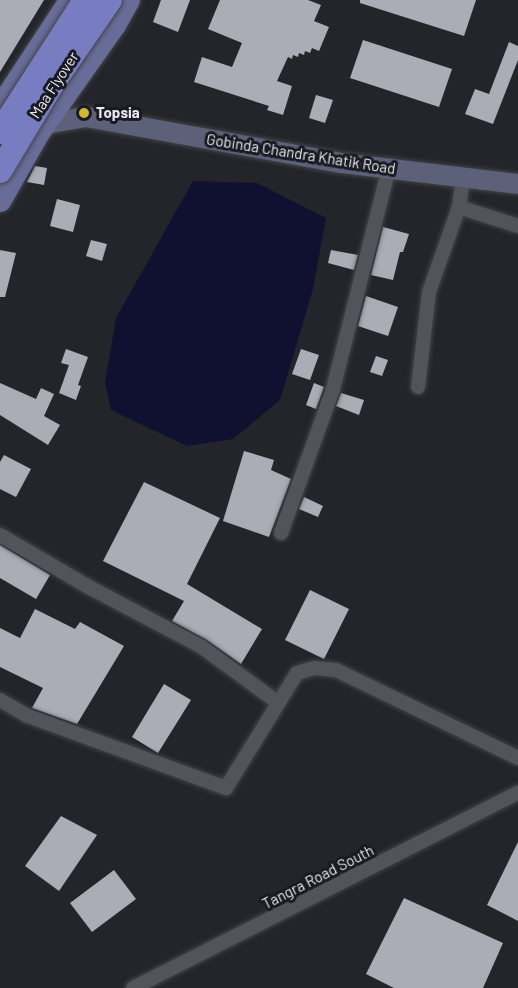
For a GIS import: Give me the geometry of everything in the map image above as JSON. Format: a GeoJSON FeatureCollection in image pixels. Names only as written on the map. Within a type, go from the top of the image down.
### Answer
{"type":"FeatureCollection","features":[{"type":"Feature","properties":{"kind":"highway","name":"Maa Flyover"},"geometry":{"type":"LineString","coordinates":[[0,132],[85,0]]}},
{"type":"Feature","properties":{"kind":"highway","name":"Maa Flyover"},"geometry":{"type":"LineString","coordinates":[[0,171],[51,86],[110,0]]}},
{"type":"Feature","properties":{"kind":"main road"},"geometry":{"type":"LineString","coordinates":[[4,94],[69,0]]}},
{"type":"Feature","properties":{"kind":"main road"},"geometry":{"type":"LineString","coordinates":[[0,201],[45,124],[116,25],[129,0]]}},
{"type":"Feature","properties":{"kind":"main road"},"geometry":{"type":"LineString","coordinates":[[4,94],[63,98],[86,117]]}},
{"type":"Feature","properties":{"kind":"main road"},"geometry":{"type":"LineString","coordinates":[[0,116],[45,124],[86,117]]}},
{"type":"Feature","properties":{"kind":"main road","name":"Gobinda Chandra Khatik Road"},"geometry":{"type":"LineString","coordinates":[[86,117],[320,159],[518,184]]}},
{"type":"Feature","properties":{"kind":"street"},"geometry":{"type":"LineString","coordinates":[[280,533],[333,389],[389,168]]}},
{"type":"Feature","properties":{"kind":"street"},"geometry":{"type":"LineString","coordinates":[[418,387],[429,292],[459,207],[463,177]]}},
{"type":"Feature","properties":{"kind":"street"},"geometry":{"type":"LineString","coordinates":[[459,207],[518,226]]}},
{"type":"Feature","properties":{"kind":"street"},"geometry":{"type":"LineString","coordinates":[[0,536],[87,586],[202,647],[277,702]]}},
{"type":"Feature","properties":{"kind":"street"},"geometry":{"type":"LineString","coordinates":[[0,700],[28,716],[226,788],[297,673],[314,668],[336,670],[518,758]]}},
{"type":"Feature","properties":{"kind":"street","name":"Tangra Road South"},"geometry":{"type":"LineString","coordinates":[[133,988],[518,794]]}},
{"type":"Feature","properties":{"kind":"shaded area"},"geometry":{"type":"Polygon","coordinates":[[[193,181],[257,183],[326,218],[313,289],[280,400],[233,439],[187,446],[111,410],[105,382],[116,318],[193,181]]]}},
{"type":"Feature","properties":{"kind":"building"},"geometry":{"type":"Polygon","coordinates":[[[0,0],[44,0],[0,72],[0,0]]]}},
{"type":"Feature","properties":{"kind":"building"},"geometry":{"type":"Polygon","coordinates":[[[161,0],[190,0],[178,32],[153,22],[161,0]]]}},
{"type":"Feature","properties":{"kind":"building"},"geometry":{"type":"Polygon","coordinates":[[[220,0],[308,0],[321,5],[314,21],[329,27],[319,51],[312,48],[310,53],[305,51],[304,55],[299,53],[298,57],[293,55],[292,59],[288,57],[277,81],[292,86],[283,115],[267,110],[269,106],[194,82],[202,57],[232,67],[242,43],[208,29],[220,0]]]}},
{"type":"Feature","properties":{"kind":"building"},"geometry":{"type":"Polygon","coordinates":[[[360,0],[476,0],[464,36],[360,3],[360,0]]]}},
{"type":"Feature","properties":{"kind":"building"},"geometry":{"type":"Polygon","coordinates":[[[363,40],[452,69],[439,107],[350,78],[363,40]]]}},
{"type":"Feature","properties":{"kind":"building"},"geometry":{"type":"Polygon","coordinates":[[[509,42],[518,46],[518,60],[493,124],[465,114],[475,89],[489,94],[509,42]]]}},
{"type":"Feature","properties":{"kind":"building"},"geometry":{"type":"Polygon","coordinates":[[[316,95],[333,100],[325,123],[309,118],[316,95]]]}},
{"type":"Feature","properties":{"kind":"building"},"geometry":{"type":"Polygon","coordinates":[[[35,166],[47,168],[44,185],[27,182],[35,166]]]}},
{"type":"Feature","properties":{"kind":"building"},"geometry":{"type":"Polygon","coordinates":[[[57,199],[80,205],[73,232],[50,226],[57,199]]]}},
{"type":"Feature","properties":{"kind":"building"},"geometry":{"type":"Polygon","coordinates":[[[383,227],[409,234],[403,252],[400,252],[393,280],[371,275],[383,227]]]}},
{"type":"Feature","properties":{"kind":"building"},"geometry":{"type":"Polygon","coordinates":[[[91,240],[107,244],[102,261],[86,256],[91,240]]]}},
{"type":"Feature","properties":{"kind":"building"},"geometry":{"type":"Polygon","coordinates":[[[0,250],[16,253],[5,297],[0,297],[0,250]]]}},
{"type":"Feature","properties":{"kind":"building"},"geometry":{"type":"Polygon","coordinates":[[[331,250],[358,255],[354,270],[328,263],[331,250]]]}},
{"type":"Feature","properties":{"kind":"building"},"geometry":{"type":"Polygon","coordinates":[[[366,296],[398,307],[388,336],[358,326],[366,296]]]}},
{"type":"Feature","properties":{"kind":"building"},"geometry":{"type":"Polygon","coordinates":[[[66,349],[88,357],[78,385],[81,386],[76,400],[59,393],[69,365],[61,363],[66,349]]]}},
{"type":"Feature","properties":{"kind":"building"},"geometry":{"type":"Polygon","coordinates":[[[301,349],[319,355],[310,380],[292,374],[301,349]]]}},
{"type":"Feature","properties":{"kind":"building"},"geometry":{"type":"Polygon","coordinates":[[[376,356],[388,360],[382,376],[370,372],[376,356]]]}},
{"type":"Feature","properties":{"kind":"building"},"geometry":{"type":"Polygon","coordinates":[[[0,383],[36,399],[41,388],[54,394],[44,416],[60,425],[48,445],[0,415],[0,383]]]}},
{"type":"Feature","properties":{"kind":"building"},"geometry":{"type":"Polygon","coordinates":[[[314,383],[324,387],[316,409],[306,405],[314,383]]]}},
{"type":"Feature","properties":{"kind":"building"},"geometry":{"type":"Polygon","coordinates":[[[341,393],[364,400],[359,415],[336,406],[341,393]]]}},
{"type":"Feature","properties":{"kind":"building"},"geometry":{"type":"Polygon","coordinates":[[[244,451],[274,460],[271,470],[291,479],[269,537],[223,521],[244,451]]]}},
{"type":"Feature","properties":{"kind":"building"},"geometry":{"type":"Polygon","coordinates":[[[4,455],[31,469],[16,497],[0,489],[0,462],[4,455]]]}},
{"type":"Feature","properties":{"kind":"building"},"geometry":{"type":"Polygon","coordinates":[[[144,482],[220,518],[187,584],[262,629],[241,664],[207,640],[172,621],[184,601],[103,561],[144,482]]]}},
{"type":"Feature","properties":{"kind":"building"},"geometry":{"type":"Polygon","coordinates":[[[304,497],[323,506],[318,517],[299,509],[304,497]]]}},
{"type":"Feature","properties":{"kind":"building"},"geometry":{"type":"Polygon","coordinates":[[[0,545],[50,575],[36,599],[0,578],[0,545]]]}},
{"type":"Feature","properties":{"kind":"building"},"geometry":{"type":"Polygon","coordinates":[[[310,590],[349,609],[324,659],[285,640],[310,590]]]}},
{"type":"Feature","properties":{"kind":"building"},"geometry":{"type":"Polygon","coordinates":[[[35,609],[75,629],[80,622],[124,646],[77,724],[32,708],[43,688],[0,667],[0,628],[20,638],[35,609]]]}},
{"type":"Feature","properties":{"kind":"building"},"geometry":{"type":"Polygon","coordinates":[[[164,684],[191,700],[158,753],[132,737],[164,684]]]}},
{"type":"Feature","properties":{"kind":"building"},"geometry":{"type":"Polygon","coordinates":[[[61,816],[97,835],[59,891],[25,866],[61,816]]]}},
{"type":"Feature","properties":{"kind":"building"},"geometry":{"type":"Polygon","coordinates":[[[518,842],[518,921],[487,905],[518,842]]]}},
{"type":"Feature","properties":{"kind":"building"},"geometry":{"type":"Polygon","coordinates":[[[114,870],[136,899],[92,932],[70,903],[114,870]]]}},
{"type":"Feature","properties":{"kind":"building"},"geometry":{"type":"Polygon","coordinates":[[[404,898],[503,943],[483,988],[394,988],[366,974],[404,898]]]}},
{"type":"Feature","properties":{"kind":"place","name":"Topsia"},"geometry":{"type":"Point","coordinates":[84,113]}}]}
